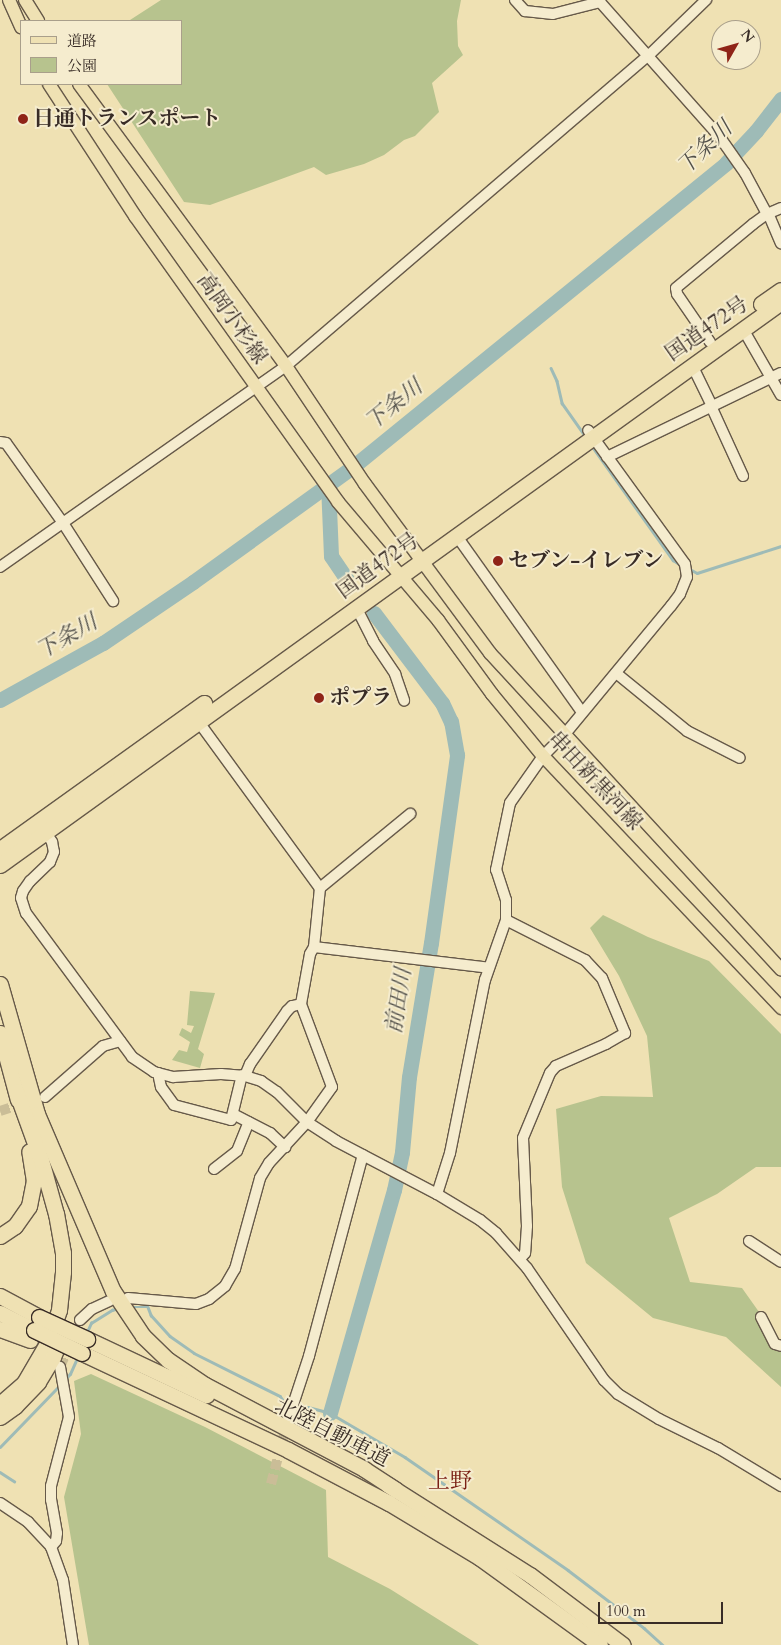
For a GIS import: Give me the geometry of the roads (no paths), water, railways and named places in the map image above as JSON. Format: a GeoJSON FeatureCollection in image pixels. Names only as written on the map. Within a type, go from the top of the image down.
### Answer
{"type":"FeatureCollection","features":[{"type":"Feature","properties":{"kind":"highway","name":"国道472号"},"geometry":{"type":"LineString","coordinates":[[418,557],[456,535],[781,290]]}},
{"type":"Feature","properties":{"kind":"highway","name":"国道472号"},"geometry":{"type":"LineString","coordinates":[[0,865],[42,827],[590,434],[692,366],[781,302]]}},
{"type":"Feature","properties":{"kind":"highway","name":"国道472号"},"geometry":{"type":"LineString","coordinates":[[0,849],[42,827],[198,721],[356,607],[397,572]]}},
{"type":"Feature","properties":{"kind":"highway"},"geometry":{"type":"LineString","coordinates":[[0,984],[70,1229],[72,1248],[72,1288],[61,1339],[46,1370],[27,1394],[0,1417]]}},
{"type":"Feature","properties":{"kind":"highway"},"geometry":{"type":"LineString","coordinates":[[0,1033],[16,1091],[32,1165],[33,1195],[23,1217],[0,1236]]}},
{"type":"Feature","properties":{"kind":"highway"},"geometry":{"type":"LineString","coordinates":[[0,1404],[24,1382],[48,1342],[59,1310],[64,1272],[63,1253],[56,1214],[41,1160],[16,1091]]}},
{"type":"Feature","properties":{"kind":"highway"},"geometry":{"type":"LineString","coordinates":[[38,1114],[113,1291],[132,1322],[154,1348],[205,1385],[364,1469],[396,1490]]}},
{"type":"Feature","properties":{"kind":"highway","name":"北陸自動車道"},"geometry":{"type":"LineString","coordinates":[[0,1296],[34,1329]]}},
{"type":"Feature","properties":{"kind":"highway","name":"北陸自動車道"},"geometry":{"type":"LineString","coordinates":[[0,1313],[83,1350],[295,1436],[396,1490],[530,1575],[623,1645]]}},
{"type":"Feature","properties":{"kind":"highway"},"geometry":{"type":"LineString","coordinates":[[0,1328],[34,1329],[83,1350]]}},
{"type":"Feature","properties":{"kind":"highway","name":"北陸自動車道"},"geometry":{"type":"LineString","coordinates":[[83,1350],[154,1387],[314,1463],[389,1503],[480,1558],[600,1645]]}},
{"type":"Feature","properties":{"kind":"main road"},"geometry":{"type":"LineString","coordinates":[[9,0],[20,25]]}},
{"type":"Feature","properties":{"kind":"main road"},"geometry":{"type":"LineString","coordinates":[[25,0],[37,20]]}},
{"type":"Feature","properties":{"kind":"main road","name":"高岡小杉線"},"geometry":{"type":"LineString","coordinates":[[50,85],[135,216],[256,388],[338,502],[397,572]]}},
{"type":"Feature","properties":{"kind":"main road","name":"高岡小杉線"},"geometry":{"type":"LineString","coordinates":[[80,85],[286,366],[365,484],[418,557]]}},
{"type":"Feature","properties":{"kind":"main road","name":"串田新黒河線"},"geometry":{"type":"LineString","coordinates":[[418,557],[490,653],[781,970]]}},
{"type":"Feature","properties":{"kind":"main road","name":"串田新黒河線"},"geometry":{"type":"LineString","coordinates":[[397,572],[438,620],[492,694],[543,756],[781,1008]]}},
{"type":"Feature","properties":{"kind":"street"},"geometry":{"type":"LineString","coordinates":[[515,0],[525,11],[553,14],[600,2],[719,136],[745,173],[768,213],[781,243]]}},
{"type":"Feature","properties":{"kind":"street"},"geometry":{"type":"LineString","coordinates":[[0,567],[286,366],[648,56],[706,0]]}},
{"type":"Feature","properties":{"kind":"street"},"geometry":{"type":"LineString","coordinates":[[710,342],[677,294],[676,288],[768,213],[781,208]]}},
{"type":"Feature","properties":{"kind":"street"},"geometry":{"type":"LineString","coordinates":[[744,329],[777,375],[781,395]]}},
{"type":"Feature","properties":{"kind":"street"},"geometry":{"type":"LineString","coordinates":[[692,366],[743,476]]}},
{"type":"Feature","properties":{"kind":"street"},"geometry":{"type":"LineString","coordinates":[[607,457],[777,375]]}},
{"type":"Feature","properties":{"kind":"street"},"geometry":{"type":"LineString","coordinates":[[437,1194],[450,1153],[489,968],[506,920],[506,900],[496,870],[510,803],[543,756],[565,734],[680,594],[687,570],[685,564],[590,434]]}},
{"type":"Feature","properties":{"kind":"street"},"geometry":{"type":"LineString","coordinates":[[0,442],[6,443],[63,523],[113,601]]}},
{"type":"Feature","properties":{"kind":"street"},"geometry":{"type":"LineString","coordinates":[[456,535],[582,712]]}},
{"type":"Feature","properties":{"kind":"street"},"geometry":{"type":"LineString","coordinates":[[356,607],[373,641],[395,674],[404,700]]}},
{"type":"Feature","properties":{"kind":"street"},"geometry":{"type":"LineString","coordinates":[[616,673],[687,732],[740,758]]}},
{"type":"Feature","properties":{"kind":"street"},"geometry":{"type":"LineString","coordinates":[[128,1298],[196,1304],[209,1299],[225,1286],[235,1269],[260,1178],[270,1163],[307,1122],[332,1087],[301,1004],[310,954],[314,947],[320,888],[198,721]]}},
{"type":"Feature","properties":{"kind":"street"},"geometry":{"type":"LineString","coordinates":[[320,888],[410,814]]}},
{"type":"Feature","properties":{"kind":"street"},"geometry":{"type":"LineString","coordinates":[[42,827],[54,846],[52,857],[26,886],[21,898],[22,904],[26,913],[132,1058],[158,1073],[173,1077],[221,1074],[244,1075],[261,1081],[277,1092],[307,1122],[480,1220],[496,1233],[520,1259],[604,1380],[618,1394],[659,1419],[718,1448],[781,1486]]}},
{"type":"Feature","properties":{"kind":"street"},"geometry":{"type":"LineString","coordinates":[[506,920],[585,960],[602,978],[625,1033],[606,1044],[556,1066],[550,1073],[523,1138],[526,1226],[525,1253],[520,1259]]}},
{"type":"Feature","properties":{"kind":"street"},"geometry":{"type":"LineString","coordinates":[[314,947],[489,968]]}},
{"type":"Feature","properties":{"kind":"street"},"geometry":{"type":"LineString","coordinates":[[158,1073],[161,1088],[174,1105],[231,1120],[244,1075],[250,1064],[287,1011],[292,1006],[301,1004]]}},
{"type":"Feature","properties":{"kind":"street"},"geometry":{"type":"LineString","coordinates":[[45,1097],[102,1046],[120,1041]]}},
{"type":"Feature","properties":{"kind":"street"},"geometry":{"type":"LineString","coordinates":[[232,1114],[270,1133],[285,1147]]}},
{"type":"Feature","properties":{"kind":"street"},"geometry":{"type":"LineString","coordinates":[[214,1169],[237,1151],[249,1122]]}},
{"type":"Feature","properties":{"kind":"street"},"geometry":{"type":"LineString","coordinates":[[286,1426],[309,1356],[363,1155]]}},
{"type":"Feature","properties":{"kind":"street"},"geometry":{"type":"LineString","coordinates":[[749,1241],[781,1262]]}},
{"type":"Feature","properties":{"kind":"street"},"geometry":{"type":"LineString","coordinates":[[80,1320],[92,1309],[109,1302]]}},
{"type":"Feature","properties":{"kind":"street"},"geometry":{"type":"LineString","coordinates":[[761,1317],[775,1344],[781,1346]]}},
{"type":"Feature","properties":{"kind":"street"},"geometry":{"type":"LineString","coordinates":[[50,1547],[56,1541],[57,1533],[51,1500],[51,1486],[68,1417],[60,1367]]}},
{"type":"Feature","properties":{"kind":"street"},"geometry":{"type":"LineString","coordinates":[[0,1503],[28,1522],[50,1547],[63,1580],[73,1645]]}},
{"type":"Feature","properties":{"kind":"waterway","name":"下条川"},"geometry":{"type":"LineString","coordinates":[[0,700],[103,643],[193,582],[355,465],[726,163],[756,131],[781,99]]}},
{"type":"Feature","properties":{"kind":"waterway"},"geometry":{"type":"LineString","coordinates":[[551,368],[557,381],[562,403],[586,437]]}},
{"type":"Feature","properties":{"kind":"waterway"},"geometry":{"type":"LineString","coordinates":[[592,446],[673,560],[681,565]]}},
{"type":"Feature","properties":{"kind":"waterway","name":"前田川"},"geometry":{"type":"LineString","coordinates":[[328,484],[331,556],[347,580]]}},
{"type":"Feature","properties":{"kind":"waterway"},"geometry":{"type":"LineString","coordinates":[[688,568],[697,573],[781,546]]}},
{"type":"Feature","properties":{"kind":"waterway","name":"前田川"},"geometry":{"type":"LineString","coordinates":[[330,1413],[394,1190],[402,1152],[409,1077],[431,943],[457,755],[451,722],[442,703],[374,613]]}},
{"type":"Feature","properties":{"kind":"waterway"},"geometry":{"type":"LineString","coordinates":[[129,1307],[148,1307],[151,1315],[170,1336],[194,1353],[280,1396],[288,1407]]}},
{"type":"Feature","properties":{"kind":"waterway"},"geometry":{"type":"LineString","coordinates":[[87,1332],[91,1323],[112,1310],[119,1308]]}},
{"type":"Feature","properties":{"kind":"waterway"},"geometry":{"type":"LineString","coordinates":[[65,1379],[70,1374],[78,1356]]}},
{"type":"Feature","properties":{"kind":"waterway"},"geometry":{"type":"LineString","coordinates":[[0,1447],[60,1385]]}},
{"type":"Feature","properties":{"kind":"waterway"},"geometry":{"type":"LineString","coordinates":[[294,1409],[308,1407],[330,1413],[405,1457],[568,1570],[644,1628],[663,1645]]}},
{"type":"Feature","properties":{"kind":"waterway"},"geometry":{"type":"LineString","coordinates":[[0,1472],[14,1481]]}},
{"type":"Feature","properties":{"kind":"tunnel"},"geometry":{"type":"LineString","coordinates":[[0,1111],[25,1103]]}},
{"type":"Feature","properties":{"kind":"tunnel"},"geometry":{"type":"LineString","coordinates":[[60,1367],[71,1341]]}},
{"type":"Feature","properties":{"kind":"tunnel"},"geometry":{"type":"LineString","coordinates":[[271,1484],[286,1426]]}},
{"type":"Feature","properties":{"kind":"place","name":"日通トランスポート"},"geometry":{"type":"Point","coordinates":[23,119]}},
{"type":"Feature","properties":{"kind":"place","name":"セブン-イレブン"},"geometry":{"type":"Point","coordinates":[498,561]}},
{"type":"Feature","properties":{"kind":"place","name":"ポプラ"},"geometry":{"type":"Point","coordinates":[319,698]}},
{"type":"Feature","properties":{"kind":"district","name":"上野"},"geometry":{"type":"Point","coordinates":[450,1482]}}]}
